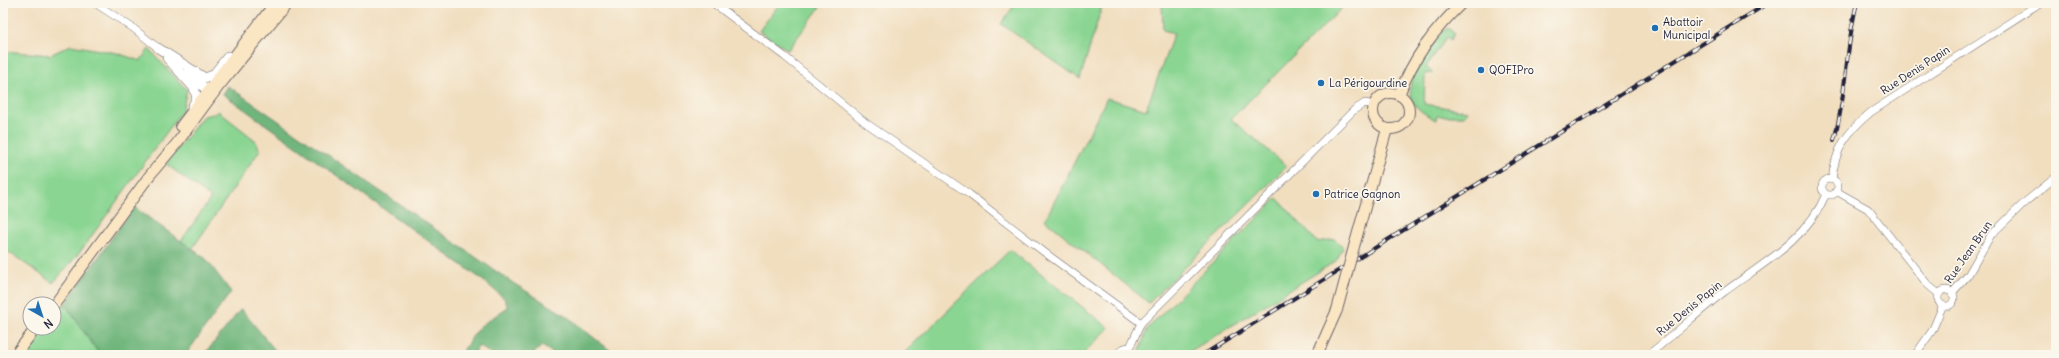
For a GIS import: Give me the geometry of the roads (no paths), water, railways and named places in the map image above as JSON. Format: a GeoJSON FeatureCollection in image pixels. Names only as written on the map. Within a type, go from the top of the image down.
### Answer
{"type":"FeatureCollection","features":[{"type":"Feature","properties":{"kind":"main road"},"geometry":{"type":"LineString","coordinates":[[150,175],[177,143],[246,40],[274,3]]}},
{"type":"Feature","properties":{"kind":"main road"},"geometry":{"type":"LineString","coordinates":[[60,296],[150,175],[181,128],[287,3]]}},
{"type":"Feature","properties":{"kind":"main road"},"geometry":{"type":"LineString","coordinates":[[1399,95],[1415,60],[1429,38],[1462,3]]}},
{"type":"Feature","properties":{"kind":"main road"},"geometry":{"type":"LineString","coordinates":[[1387,93],[1399,95],[1408,103],[1409,114],[1404,125],[1393,129],[1387,129],[1377,123],[1374,117],[1374,105],[1377,100],[1387,93]]}},
{"type":"Feature","properties":{"kind":"main road"},"geometry":{"type":"LineString","coordinates":[[1317,355],[1337,310],[1387,129]]}},
{"type":"Feature","properties":{"kind":"main road"},"geometry":{"type":"LineString","coordinates":[[15,355],[30,336]]}},
{"type":"Feature","properties":{"kind":"street"},"geometry":{"type":"LineString","coordinates":[[95,3],[133,28],[210,93]]}},
{"type":"Feature","properties":{"kind":"street"},"geometry":{"type":"LineString","coordinates":[[713,3],[784,56],[866,123],[969,194],[1050,257],[1141,323]]}},
{"type":"Feature","properties":{"kind":"street","name":"Rue Denis Papin"},"geometry":{"type":"LineString","coordinates":[[1832,180],[1834,162],[1844,141],[1854,126],[1871,112],[2040,3]]}},
{"type":"Feature","properties":{"kind":"street"},"geometry":{"type":"LineString","coordinates":[[158,48],[205,78],[213,75],[233,50],[246,40]]}},
{"type":"Feature","properties":{"kind":"street"},"geometry":{"type":"LineString","coordinates":[[158,48],[194,88],[197,98],[181,128]]}},
{"type":"Feature","properties":{"kind":"street"},"geometry":{"type":"LineString","coordinates":[[1116,355],[1124,348],[1130,347],[1141,323],[1354,110],[1365,103],[1374,105]]}},
{"type":"Feature","properties":{"kind":"street","name":"Rue Jean Brun"},"geometry":{"type":"LineString","coordinates":[[1952,293],[1968,274],[1991,235],[2024,203],[2056,177]]}},
{"type":"Feature","properties":{"kind":"street"},"geometry":{"type":"LineString","coordinates":[[1826,180],[1832,180],[1837,184],[1836,191],[1832,195],[1826,194],[1822,189],[1822,184],[1826,180]]}},
{"type":"Feature","properties":{"kind":"street"},"geometry":{"type":"LineString","coordinates":[[1836,191],[1868,209],[1928,285],[1939,294]]}},
{"type":"Feature","properties":{"kind":"street","name":"Rue Denis Papin"},"geometry":{"type":"LineString","coordinates":[[1648,355],[1723,293],[1801,234],[1819,211],[1826,194]]}},
{"type":"Feature","properties":{"kind":"street"},"geometry":{"type":"LineString","coordinates":[[1939,294],[1945,290],[1952,293],[1954,298],[1948,305],[1943,305]]}},
{"type":"Feature","properties":{"kind":"street"},"geometry":{"type":"LineString","coordinates":[[1939,294],[1939,302],[1943,305]]}},
{"type":"Feature","properties":{"kind":"street"},"geometry":{"type":"LineString","coordinates":[[1915,355],[1932,331],[1943,305]]}},
{"type":"Feature","properties":{"kind":"railway"},"geometry":{"type":"LineString","coordinates":[[1203,355],[1768,3]]}},
{"type":"Feature","properties":{"kind":"railway"},"geometry":{"type":"LineString","coordinates":[[1834,140],[1841,106],[1850,37],[1857,3]]}},
{"type":"Feature","properties":{"kind":"place","name":"Abattoir Municipal"},"geometry":{"type":"Point","coordinates":[1655,28]}},
{"type":"Feature","properties":{"kind":"place","name":"QOFIPro"},"geometry":{"type":"Point","coordinates":[1481,70]}},
{"type":"Feature","properties":{"kind":"place","name":"La Périgourdine"},"geometry":{"type":"Point","coordinates":[1321,83]}},
{"type":"Feature","properties":{"kind":"place","name":"Patrice Gagnon"},"geometry":{"type":"Point","coordinates":[1316,194]}}]}
